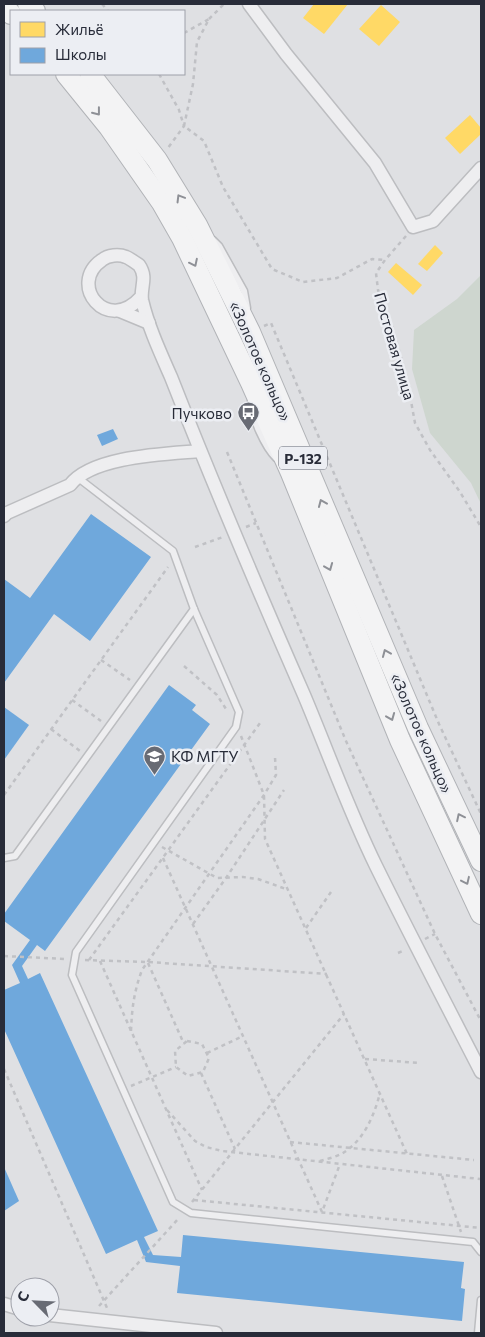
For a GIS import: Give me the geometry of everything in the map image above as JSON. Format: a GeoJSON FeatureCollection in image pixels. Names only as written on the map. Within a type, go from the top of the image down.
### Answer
{"type":"FeatureCollection","features":[{"type":"Feature","properties":{"kind":"highway","name":"«Золотое кольцо»"},"geometry":{"type":"LineString","coordinates":[[67,75],[108,127],[162,203],[182,238],[251,383],[291,473],[400,740],[481,914]]}},
{"type":"Feature","properties":{"kind":"highway","name":"«Золотое кольцо»"},"geometry":{"type":"LineString","coordinates":[[91,75],[157,160],[197,225],[254,330],[418,728],[481,861]]}},
{"type":"Feature","properties":{"kind":"street"},"geometry":{"type":"LineString","coordinates":[[249,4],[286,54],[376,163],[413,227],[433,220],[481,168]]}},
{"type":"Feature","properties":{"kind":"street"},"geometry":{"type":"LineString","coordinates":[[149,323],[120,311],[104,309],[92,297],[88,281],[94,265],[108,256],[124,256],[138,265],[144,280],[141,296],[149,323],[200,451],[375,864],[481,1072]]}},
{"type":"Feature","properties":{"kind":"street"},"geometry":{"type":"LineString","coordinates":[[120,311],[133,306],[141,296]]}},
{"type":"Feature","properties":{"kind":"street"},"geometry":{"type":"LineString","coordinates":[[4,516],[70,485],[76,476],[102,466],[130,458],[200,451]]}},
{"type":"Feature","properties":{"kind":"street"},"geometry":{"type":"LineString","coordinates":[[60,1316],[216,1333]]}},
{"type":"Feature","properties":{"kind":"lane"},"geometry":{"type":"LineString","coordinates":[[76,476],[173,551],[194,609],[239,712],[236,727],[76,952],[72,975],[173,1202],[191,1213],[473,1242],[481,1252]]}},
{"type":"Feature","properties":{"kind":"lane"},"geometry":{"type":"LineString","coordinates":[[4,858],[15,856],[194,609]]}},
{"type":"Feature","properties":{"kind":"lane"},"geometry":{"type":"LineString","coordinates":[[478,1333],[481,1300]]}},
{"type":"Feature","properties":{"kind":"path"},"geometry":{"type":"LineString","coordinates":[[185,32],[208,19],[224,4]]}},
{"type":"Feature","properties":{"kind":"path"},"geometry":{"type":"LineString","coordinates":[[168,148],[184,126],[193,84],[197,42],[208,19]]}},
{"type":"Feature","properties":{"kind":"path"},"geometry":{"type":"LineString","coordinates":[[160,75],[179,110],[184,126],[204,142],[223,187],[272,269],[303,282],[337,278],[372,259],[385,260]]}},
{"type":"Feature","properties":{"kind":"path","name":"Постовая улица"},"geometry":{"type":"LineString","coordinates":[[413,227],[376,273],[378,290],[393,329],[416,423],[430,450],[460,492],[481,527]]}},
{"type":"Feature","properties":{"kind":"path"},"geometry":{"type":"LineString","coordinates":[[254,330],[271,323],[439,724],[481,814]]}},
{"type":"Feature","properties":{"kind":"path"},"geometry":{"type":"LineString","coordinates":[[227,452],[346,741],[435,934],[481,1021]]}},
{"type":"Feature","properties":{"kind":"path"},"geometry":{"type":"LineString","coordinates":[[4,794],[175,556]]}},
{"type":"Feature","properties":{"kind":"path"},"geometry":{"type":"LineString","coordinates":[[101,660],[132,682]]}},
{"type":"Feature","properties":{"kind":"path"},"geometry":{"type":"LineString","coordinates":[[184,666],[217,695],[245,743],[264,795],[263,822],[265,840],[407,1154]]}},
{"type":"Feature","properties":{"kind":"path"},"geometry":{"type":"LineString","coordinates":[[72,700],[103,723]]}},
{"type":"Feature","properties":{"kind":"path"},"geometry":{"type":"LineString","coordinates":[[89,960],[260,723]]}},
{"type":"Feature","properties":{"kind":"path"},"geometry":{"type":"LineString","coordinates":[[51,729],[82,752]]}},
{"type":"Feature","properties":{"kind":"path"},"geometry":{"type":"LineString","coordinates":[[132,1031],[132,1004],[142,970],[264,795],[276,775],[276,757]]}},
{"type":"Feature","properties":{"kind":"path"},"geometry":{"type":"LineString","coordinates":[[193,924],[284,790]]}},
{"type":"Feature","properties":{"kind":"path"},"geometry":{"type":"LineString","coordinates":[[154,843],[216,878],[243,877],[258,879],[287,890]]}},
{"type":"Feature","properties":{"kind":"path"},"geometry":{"type":"LineString","coordinates":[[163,858],[322,1212]]}},
{"type":"Feature","properties":{"kind":"path"},"geometry":{"type":"LineString","coordinates":[[306,928],[331,892]]}},
{"type":"Feature","properties":{"kind":"path"},"geometry":{"type":"LineString","coordinates":[[4,956],[148,962],[327,974]]}},
{"type":"Feature","properties":{"kind":"path"},"geometry":{"type":"LineString","coordinates":[[100,961],[202,1190]]}},
{"type":"Feature","properties":{"kind":"path"},"geometry":{"type":"LineString","coordinates":[[148,962],[184,1044]]}},
{"type":"Feature","properties":{"kind":"path"},"geometry":{"type":"LineString","coordinates":[[87,1320],[186,1210],[344,1014]]}},
{"type":"Feature","properties":{"kind":"path"},"geometry":{"type":"LineString","coordinates":[[206,1053],[243,1036]]}},
{"type":"Feature","properties":{"kind":"path"},"geometry":{"type":"LineString","coordinates":[[187,1041],[202,1044],[206,1053],[209,1058],[201,1072],[188,1076],[176,1067],[175,1051],[187,1041]]}},
{"type":"Feature","properties":{"kind":"path"},"geometry":{"type":"LineString","coordinates":[[365,1059],[420,1063]]}},
{"type":"Feature","properties":{"kind":"path"},"geometry":{"type":"LineString","coordinates":[[123,1090],[176,1067]]}},
{"type":"Feature","properties":{"kind":"path"},"geometry":{"type":"LineString","coordinates":[[4,1069],[113,1323]]}},
{"type":"Feature","properties":{"kind":"path"},"geometry":{"type":"LineString","coordinates":[[201,1072],[235,1149]]}},
{"type":"Feature","properties":{"kind":"path"},"geometry":{"type":"LineString","coordinates":[[319,1162],[342,1154],[356,1142],[368,1125],[376,1108],[380,1092]]}},
{"type":"Feature","properties":{"kind":"path"},"geometry":{"type":"LineString","coordinates":[[167,1110],[195,1141],[206,1147],[233,1152],[480,1179]]}},
{"type":"Feature","properties":{"kind":"path"},"geometry":{"type":"LineString","coordinates":[[290,1142],[474,1160]]}},
{"type":"Feature","properties":{"kind":"path"},"geometry":{"type":"LineString","coordinates":[[322,1212],[340,1164]]}},
{"type":"Feature","properties":{"kind":"path"},"geometry":{"type":"LineString","coordinates":[[442,1175],[464,1241]]}},
{"type":"Feature","properties":{"kind":"path"},"geometry":{"type":"LineString","coordinates":[[194,1200],[481,1228]]}},
{"type":"Feature","properties":{"kind":"shaded area"},"geometry":{"type":"Polygon","coordinates":[[[481,275],[481,504],[471,483],[430,433],[412,369],[414,330],[457,299],[481,275]]]}},
{"type":"Feature","properties":{"kind":"building: Жильё"},"geometry":{"type":"Polygon","coordinates":[[[314,4],[348,4],[324,34],[303,18],[314,4]]]}},
{"type":"Feature","properties":{"kind":"building: Жильё"},"geometry":{"type":"Polygon","coordinates":[[[381,5],[400,22],[379,46],[359,29],[381,5]]]}},
{"type":"Feature","properties":{"kind":"building: Жильё"},"geometry":{"type":"Polygon","coordinates":[[[470,115],[481,128],[481,134],[460,154],[445,138],[470,115]]]}},
{"type":"Feature","properties":{"kind":"building: Жильё"},"geometry":{"type":"Polygon","coordinates":[[[435,245],[443,253],[427,271],[418,264],[435,245]]]}},
{"type":"Feature","properties":{"kind":"building: Жильё"},"geometry":{"type":"Polygon","coordinates":[[[396,263],[422,285],[413,295],[388,272],[396,263]]]}},
{"type":"Feature","properties":{"kind":"building: Школы"},"geometry":{"type":"Polygon","coordinates":[[[113,429],[118,439],[102,446],[97,435],[113,429]]]}},
{"type":"Feature","properties":{"kind":"building: Школы"},"geometry":{"type":"Polygon","coordinates":[[[91,514],[151,557],[90,641],[54,614],[4,683],[4,579],[30,598],[91,514]]]}},
{"type":"Feature","properties":{"kind":"building: Школы"},"geometry":{"type":"Polygon","coordinates":[[[169,685],[196,705],[192,710],[210,724],[45,951],[37,945],[22,966],[28,979],[40,973],[158,1231],[144,1237],[153,1255],[181,1257],[183,1235],[464,1262],[461,1288],[465,1289],[462,1321],[177,1293],[180,1266],[146,1262],[137,1240],[106,1254],[4,1029],[4,990],[20,983],[12,965],[30,940],[4,921],[4,914],[169,685]]]}},
{"type":"Feature","properties":{"kind":"building: Школы"},"geometry":{"type":"Polygon","coordinates":[[[4,707],[29,725],[4,760],[4,707]]]}},
{"type":"Feature","properties":{"kind":"building: Школы"},"geometry":{"type":"Polygon","coordinates":[[[4,1167],[19,1201],[4,1211],[4,1167]]]}},
{"type":"Feature","properties":{"kind":"place","name":"Пучково"},"geometry":{"type":"Point","coordinates":[248,432]}},
{"type":"Feature","properties":{"kind":"place","name":"КФ МГТУ"},"geometry":{"type":"Point","coordinates":[155,775]}}]}
